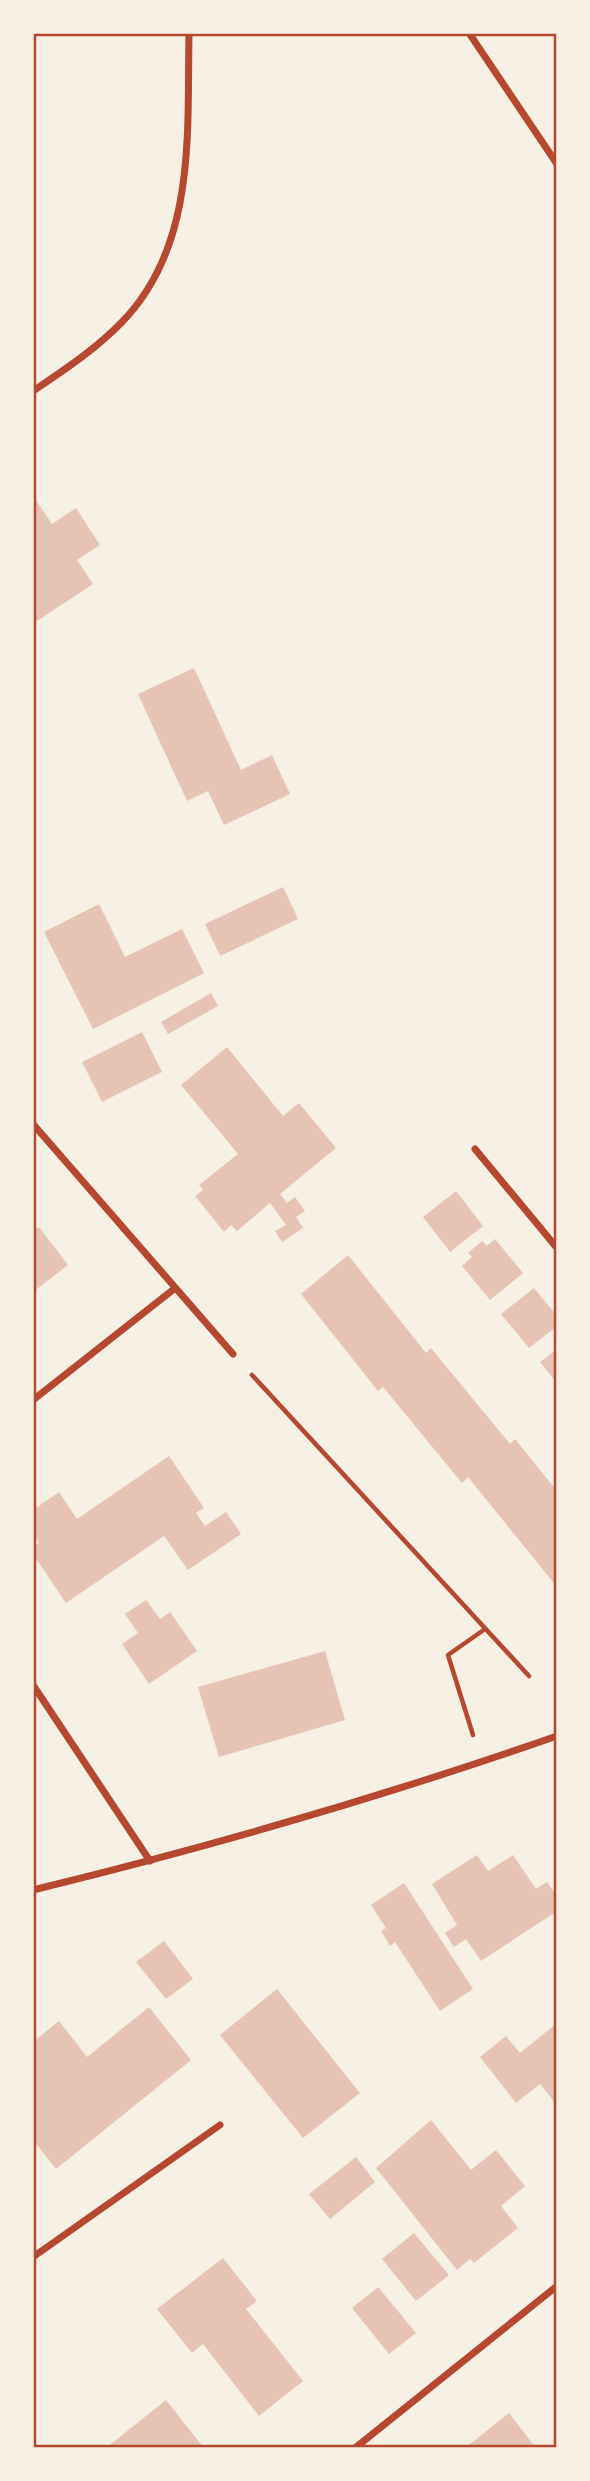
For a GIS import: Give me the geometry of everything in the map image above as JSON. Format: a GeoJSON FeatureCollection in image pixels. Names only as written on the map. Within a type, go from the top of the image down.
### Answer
{"type":"FeatureCollection","features":[{"type":"Feature","properties":{"kind":"street"},"geometry":{"type":"LineString","coordinates":[[33,391],[84,355],[123,321],[158,269],[174,232],[186,178],[188,33]]}},
{"type":"Feature","properties":{"kind":"street"},"geometry":{"type":"LineString","coordinates":[[469,33],[557,164]]}},
{"type":"Feature","properties":{"kind":"street"},"geometry":{"type":"LineString","coordinates":[[33,1124],[233,1354]]}},
{"type":"Feature","properties":{"kind":"street"},"geometry":{"type":"LineString","coordinates":[[475,1149],[557,1248]]}},
{"type":"Feature","properties":{"kind":"street"},"geometry":{"type":"LineString","coordinates":[[33,1400],[174,1289]]}},
{"type":"Feature","properties":{"kind":"street"},"geometry":{"type":"LineString","coordinates":[[33,1685],[150,1861]]}},
{"type":"Feature","properties":{"kind":"street"},"geometry":{"type":"LineString","coordinates":[[33,1891],[150,1861],[481,1762],[557,1736]]}},
{"type":"Feature","properties":{"kind":"street"},"geometry":{"type":"LineString","coordinates":[[33,2257],[220,2125]]}},
{"type":"Feature","properties":{"kind":"street"},"geometry":{"type":"LineString","coordinates":[[355,2448],[557,2286]]}},
{"type":"Feature","properties":{"kind":"path"},"geometry":{"type":"LineString","coordinates":[[233,1354],[529,1676]]}},
{"type":"Feature","properties":{"kind":"path"},"geometry":{"type":"LineString","coordinates":[[481,1762],[448,1655],[485,1629]]}},
{"type":"Feature","properties":{"kind":"building"},"geometry":{"type":"Polygon","coordinates":[[[33,496],[52,524],[76,508],[100,545],[77,560],[93,584],[37,621],[33,616],[33,496]]]}},
{"type":"Feature","properties":{"kind":"building"},"geometry":{"type":"Polygon","coordinates":[[[194,668],[241,770],[272,755],[290,794],[224,825],[208,791],[187,801],[138,694],[194,668]]]}},
{"type":"Feature","properties":{"kind":"building"},"geometry":{"type":"Polygon","coordinates":[[[283,887],[298,919],[220,956],[205,924],[283,887]]]}},
{"type":"Feature","properties":{"kind":"building"},"geometry":{"type":"Polygon","coordinates":[[[99,904],[125,957],[182,929],[204,973],[93,1029],[44,932],[99,904]]]}},
{"type":"Feature","properties":{"kind":"building"},"geometry":{"type":"Polygon","coordinates":[[[211,993],[218,1006],[168,1034],[161,1022],[211,993]]]}},
{"type":"Feature","properties":{"kind":"building"},"geometry":{"type":"Polygon","coordinates":[[[142,1032],[162,1072],[102,1102],[82,1062],[142,1032]]]}},
{"type":"Feature","properties":{"kind":"building"},"geometry":{"type":"Polygon","coordinates":[[[227,1047],[283,1116],[299,1103],[336,1148],[280,1194],[287,1203],[295,1197],[305,1211],[296,1217],[303,1228],[282,1242],[275,1231],[286,1225],[270,1203],[237,1231],[231,1225],[224,1232],[195,1196],[203,1190],[199,1185],[238,1154],[181,1085],[227,1047]]]}},
{"type":"Feature","properties":{"kind":"building"},"geometry":{"type":"Polygon","coordinates":[[[456,1191],[483,1226],[450,1252],[423,1217],[456,1191]]]}},
{"type":"Feature","properties":{"kind":"building"},"geometry":{"type":"Polygon","coordinates":[[[39,1227],[68,1265],[33,1292],[33,1231],[39,1227]]]}},
{"type":"Feature","properties":{"kind":"building"},"geometry":{"type":"Polygon","coordinates":[[[495,1239],[523,1273],[490,1300],[462,1266],[472,1257],[468,1253],[482,1241],[487,1246],[495,1239]]]}},
{"type":"Feature","properties":{"kind":"building"},"geometry":{"type":"Polygon","coordinates":[[[348,1255],[426,1353],[431,1348],[510,1444],[515,1439],[557,1491],[557,1587],[468,1477],[462,1483],[383,1387],[378,1391],[301,1294],[348,1255]]]}},
{"type":"Feature","properties":{"kind":"building"},"geometry":{"type":"Polygon","coordinates":[[[534,1288],[557,1316],[557,1326],[529,1348],[501,1314],[534,1288]]]}},
{"type":"Feature","properties":{"kind":"building"},"geometry":{"type":"Polygon","coordinates":[[[557,1349],[557,1383],[540,1362],[557,1349]]]}},
{"type":"Feature","properties":{"kind":"building"},"geometry":{"type":"Polygon","coordinates":[[[169,1456],[204,1508],[196,1513],[205,1526],[226,1512],[241,1534],[188,1570],[164,1536],[66,1603],[33,1554],[33,1547],[39,1543],[33,1534],[33,1510],[59,1492],[77,1519],[169,1456]]]}},
{"type":"Feature","properties":{"kind":"building"},"geometry":{"type":"Polygon","coordinates":[[[146,1600],[160,1619],[170,1612],[197,1651],[149,1684],[122,1644],[138,1633],[125,1614],[146,1600]]]}},
{"type":"Feature","properties":{"kind":"building"},"geometry":{"type":"Polygon","coordinates":[[[325,1651],[345,1720],[219,1757],[198,1687],[325,1651]]]}},
{"type":"Feature","properties":{"kind":"building"},"geometry":{"type":"Polygon","coordinates":[[[477,1855],[488,1871],[513,1855],[536,1889],[547,1882],[557,1897],[557,1911],[481,1961],[466,1939],[454,1947],[445,1933],[457,1925],[432,1884],[477,1855]]]}},
{"type":"Feature","properties":{"kind":"building"},"geometry":{"type":"Polygon","coordinates":[[[404,1883],[473,1989],[440,2011],[395,1942],[390,1946],[381,1931],[386,1928],[371,1905],[404,1883]]]}},
{"type":"Feature","properties":{"kind":"building"},"geometry":{"type":"Polygon","coordinates":[[[164,1941],[193,1979],[166,1999],[136,1962],[164,1941]]]}},
{"type":"Feature","properties":{"kind":"building"},"geometry":{"type":"Polygon","coordinates":[[[277,1989],[360,2093],[303,2138],[220,2035],[277,1989]]]}},
{"type":"Feature","properties":{"kind":"building"},"geometry":{"type":"Polygon","coordinates":[[[149,2007],[191,2060],[56,2169],[33,2140],[33,2042],[59,2021],[87,2057],[149,2007]]]}},
{"type":"Feature","properties":{"kind":"building"},"geometry":{"type":"Polygon","coordinates":[[[557,2023],[557,2105],[540,2084],[516,2103],[480,2057],[506,2036],[520,2053],[557,2023]]]}},
{"type":"Feature","properties":{"kind":"building"},"geometry":{"type":"Polygon","coordinates":[[[431,2120],[471,2170],[496,2150],[525,2186],[501,2206],[518,2228],[474,2263],[470,2259],[457,2270],[376,2168],[431,2120]]]}},
{"type":"Feature","properties":{"kind":"building"},"geometry":{"type":"Polygon","coordinates":[[[356,2157],[375,2182],[330,2219],[309,2194],[356,2157]]]}},
{"type":"Feature","properties":{"kind":"building"},"geometry":{"type":"Polygon","coordinates":[[[414,2233],[449,2275],[416,2301],[382,2259],[414,2233]]]}},
{"type":"Feature","properties":{"kind":"building"},"geometry":{"type":"Polygon","coordinates":[[[223,2258],[257,2301],[246,2309],[303,2381],[259,2416],[203,2344],[192,2353],[157,2309],[223,2258]]]}},
{"type":"Feature","properties":{"kind":"building"},"geometry":{"type":"Polygon","coordinates":[[[378,2287],[416,2333],[389,2354],[352,2308],[378,2287]]]}},
{"type":"Feature","properties":{"kind":"building"},"geometry":{"type":"Polygon","coordinates":[[[166,2400],[204,2448],[106,2448],[166,2400]]]}},
{"type":"Feature","properties":{"kind":"building"},"geometry":{"type":"Polygon","coordinates":[[[509,2413],[536,2448],[465,2448],[509,2413]]]}}]}
